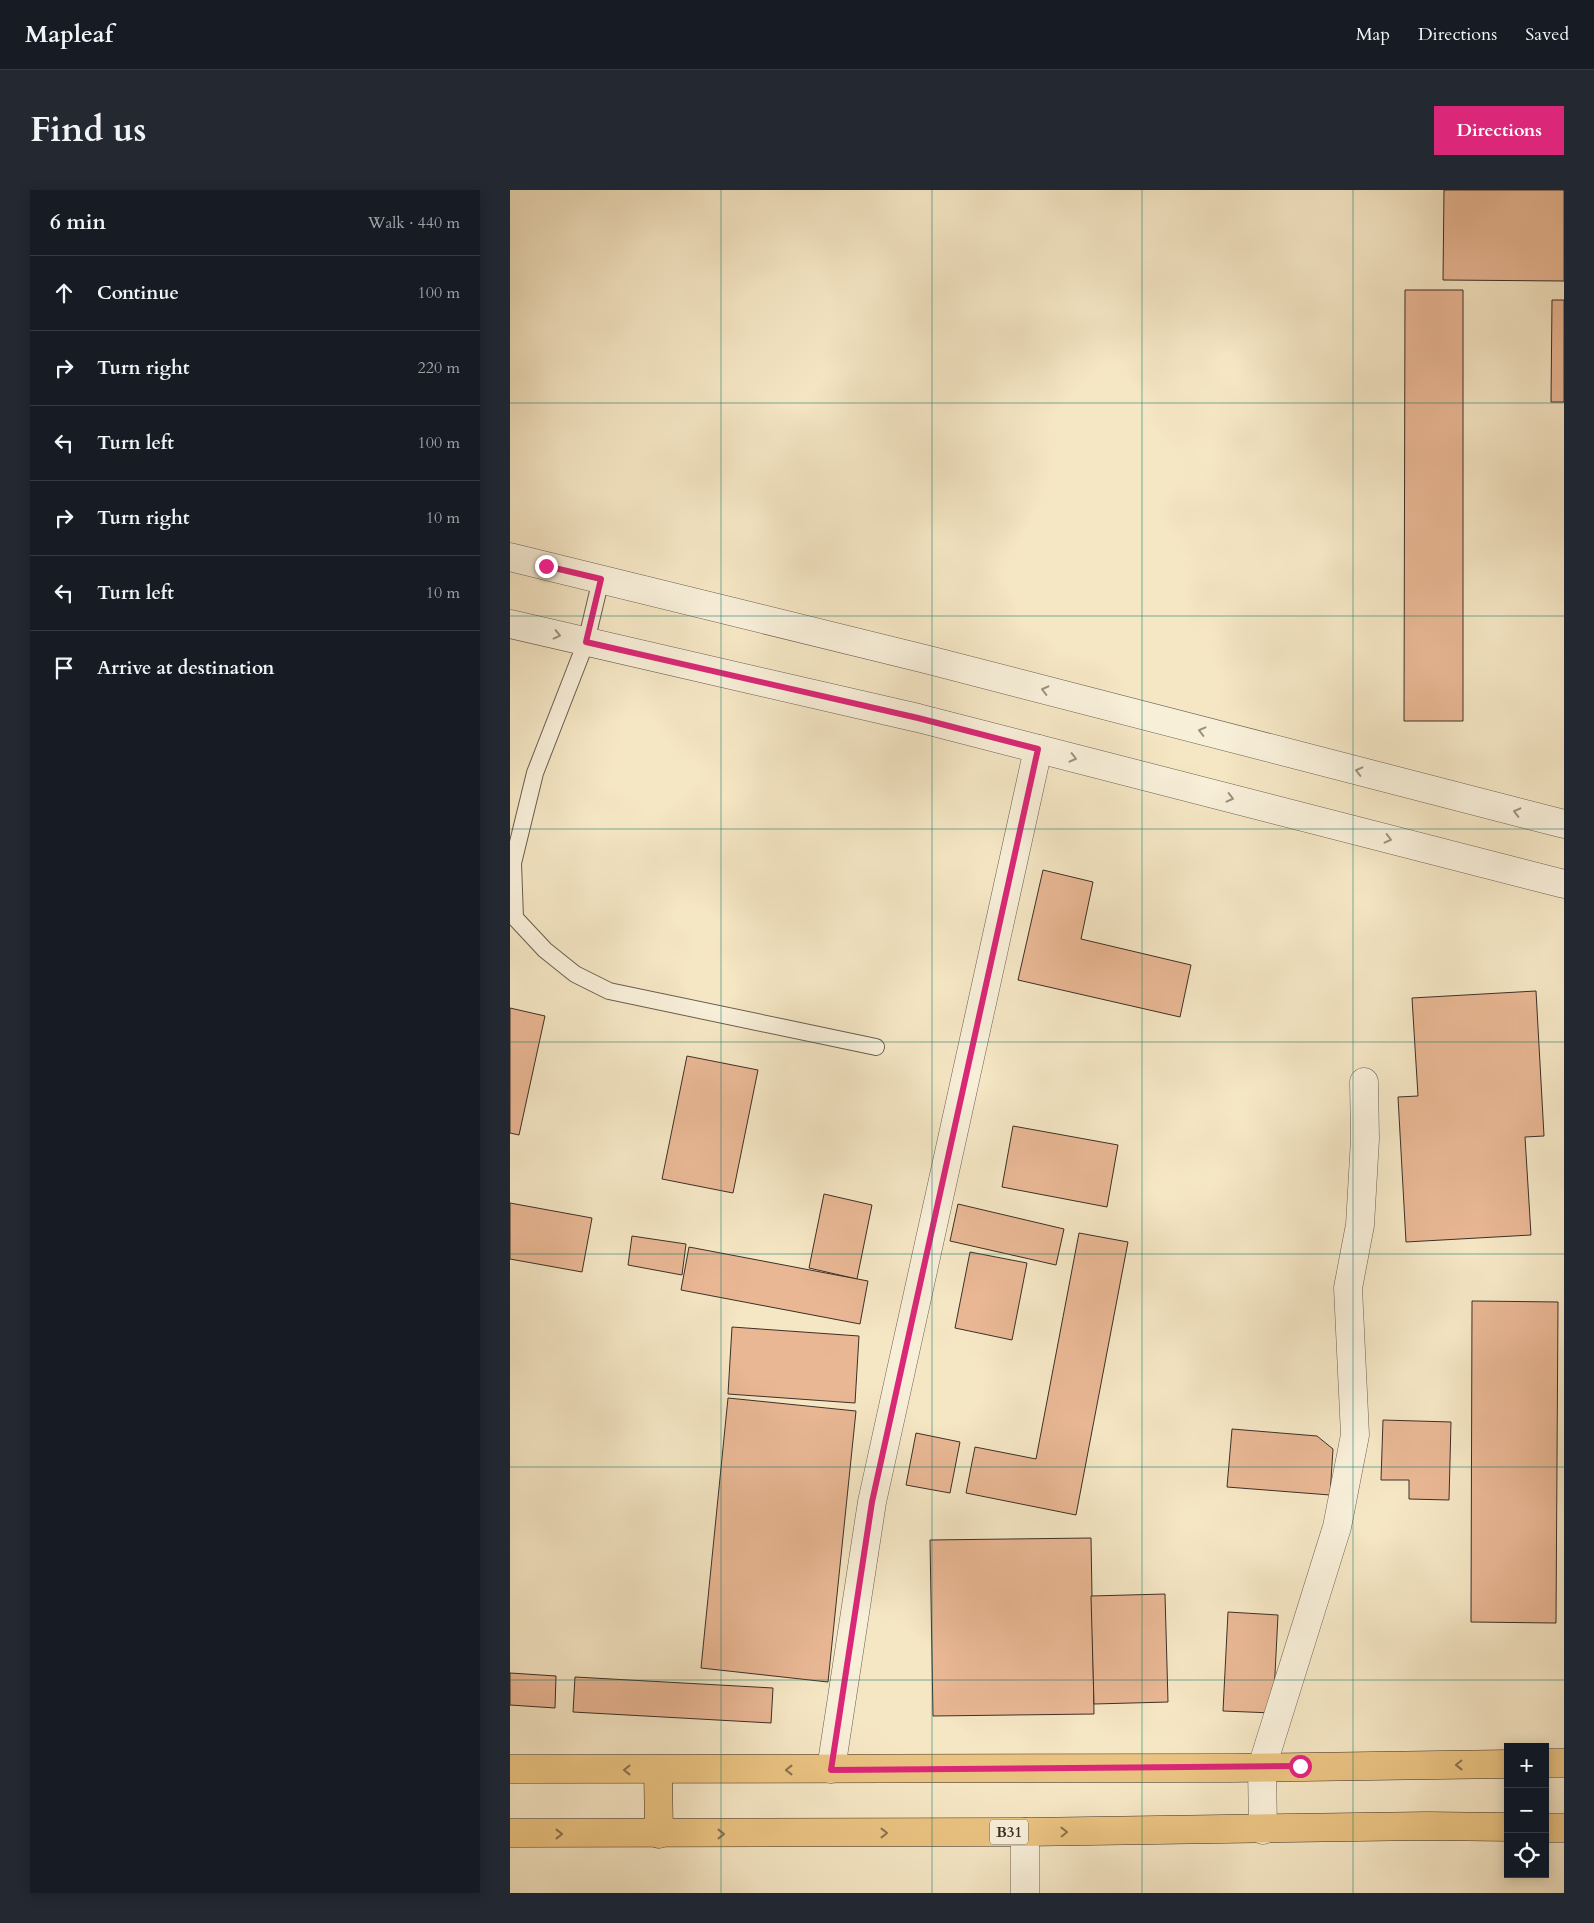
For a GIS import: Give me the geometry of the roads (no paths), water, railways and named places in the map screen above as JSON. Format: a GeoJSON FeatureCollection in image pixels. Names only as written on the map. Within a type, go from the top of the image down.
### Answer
{"type":"FeatureCollection","features":[{"type":"Feature","properties":{"kind":"main road"},"geometry":{"type":"LineString","coordinates":[[1549,1764],[1564,1763]]}},
{"type":"Feature","properties":{"kind":"main road"},"geometry":{"type":"LineString","coordinates":[[510,1770],[831,1770],[1504,1764]]}},
{"type":"Feature","properties":{"kind":"main road"},"geometry":{"type":"LineString","coordinates":[[658,1770],[659,1834]]}},
{"type":"Feature","properties":{"kind":"main road","name":"B31"},"geometry":{"type":"LineString","coordinates":[[510,1833],[1025,1832],[1263,1830],[1426,1826],[1504,1827]]}},
{"type":"Feature","properties":{"kind":"main road"},"geometry":{"type":"LineString","coordinates":[[1549,1828],[1564,1828]]}},
{"type":"Feature","properties":{"kind":"street"},"geometry":{"type":"LineString","coordinates":[[510,557],[948,665],[1564,824]]}},
{"type":"Feature","properties":{"kind":"street"},"geometry":{"type":"LineString","coordinates":[[510,624],[918,718],[1564,884]]}},
{"type":"Feature","properties":{"kind":"street"},"geometry":{"type":"LineString","coordinates":[[831,1770],[872,1502],[1038,749]]}},
{"type":"Feature","properties":{"kind":"street"},"geometry":{"type":"LineString","coordinates":[[1263,1830],[1262,1767],[1337,1527],[1354,1435],[1348,1288],[1360,1224],[1365,1139],[1364,1082]]}},
{"type":"Feature","properties":{"kind":"street"},"geometry":{"type":"LineString","coordinates":[[1025,1832],[1025,1893]]}},
{"type":"Feature","properties":{"kind":"lane"},"geometry":{"type":"LineString","coordinates":[[601,579],[586,642],[535,773],[513,863],[515,918],[545,950],[575,974],[609,991],[876,1047]]}}]}
